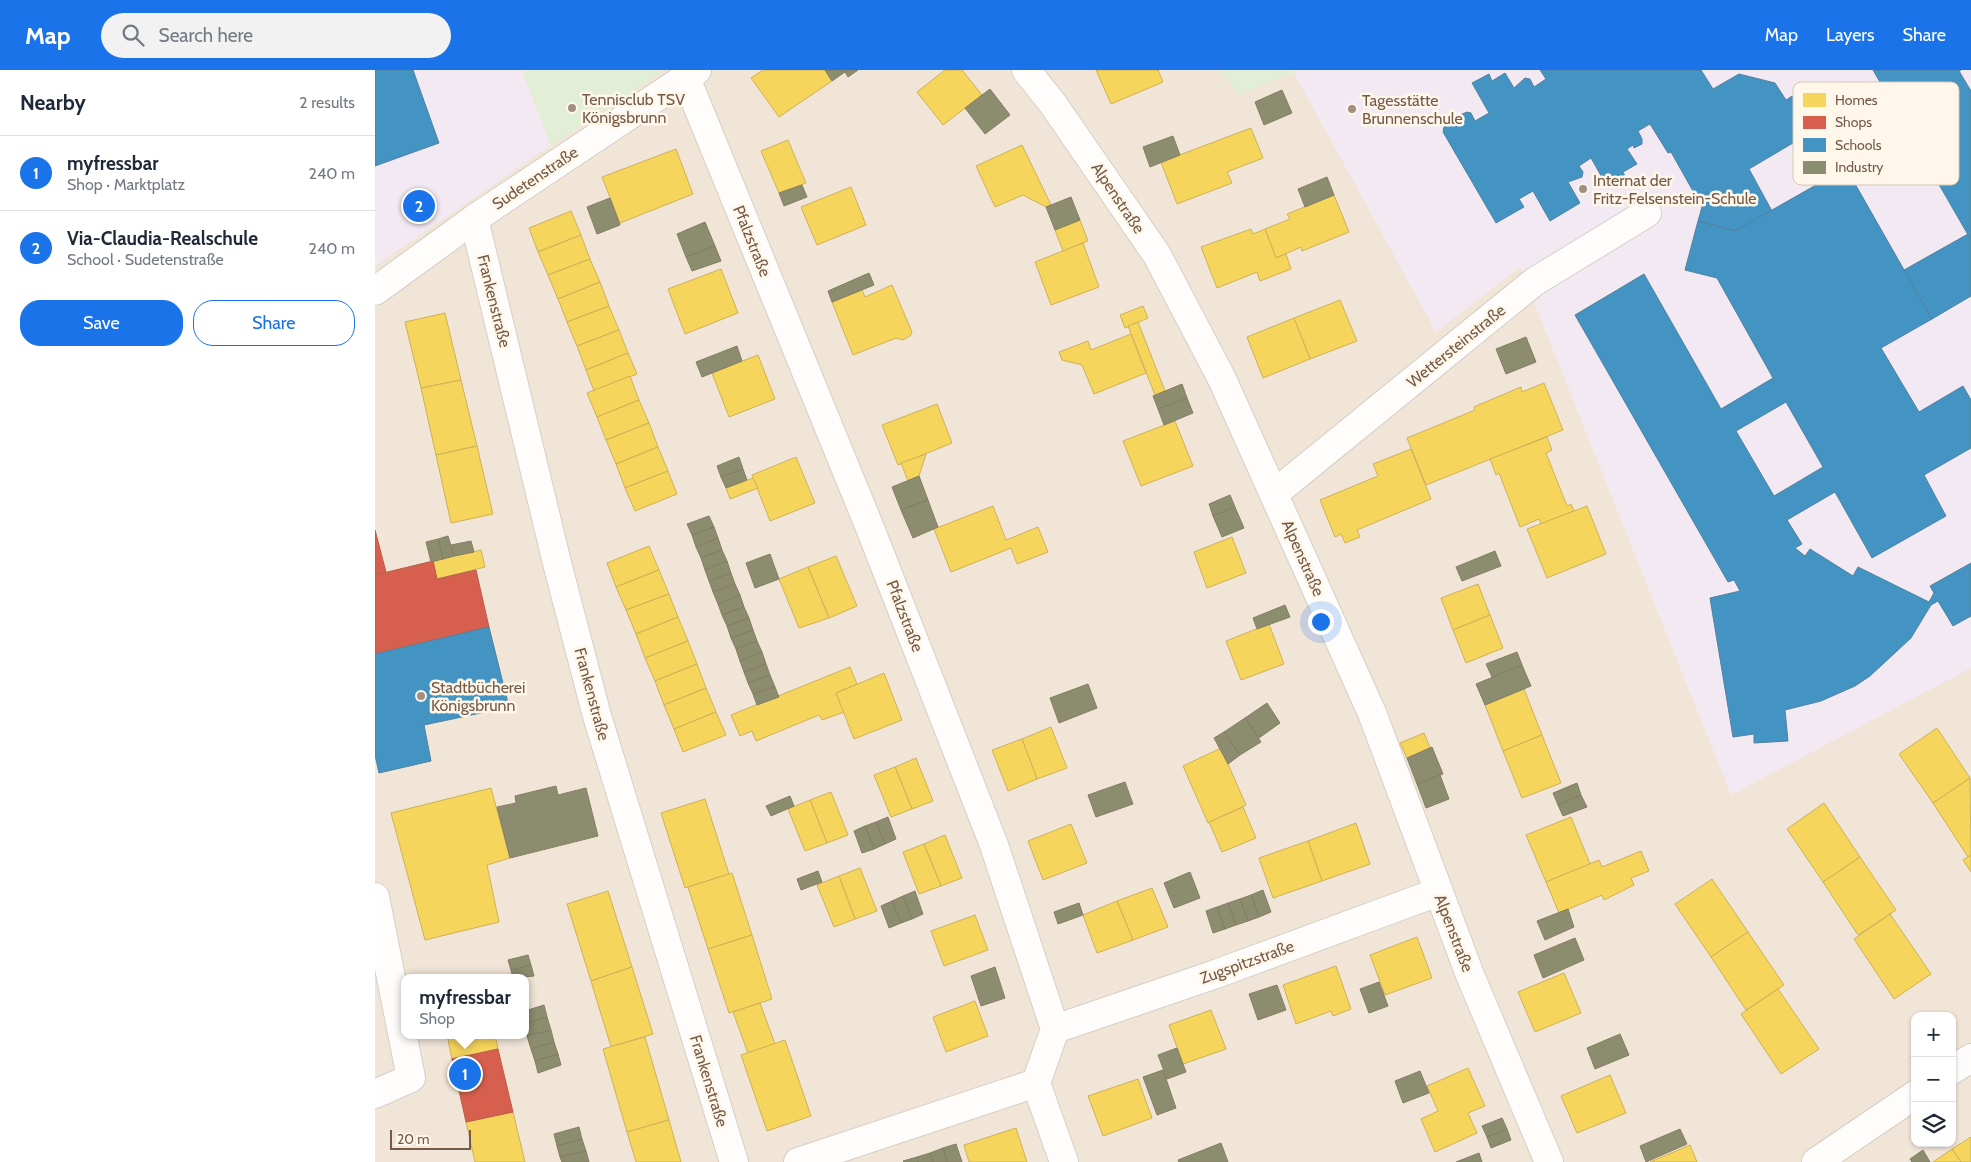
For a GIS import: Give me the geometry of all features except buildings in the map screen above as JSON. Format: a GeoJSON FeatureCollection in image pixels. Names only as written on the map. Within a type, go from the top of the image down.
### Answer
{"type":"FeatureCollection","features":[{"type":"Feature","properties":{"kind":"street","name":"Alpenstraße"},"geometry":{"type":"LineString","coordinates":[[1026,70],[1053,104],[1157,255],[1222,379],[1275,493],[1372,713],[1470,975],[1549,1162]]}},
{"type":"Feature","properties":{"kind":"street","name":"Sudetenstraße"},"geometry":{"type":"LineString","coordinates":[[375,291],[474,219],[692,74]]}},
{"type":"Feature","properties":{"kind":"street","name":"Pfalzstraße"},"geometry":{"type":"LineString","coordinates":[[692,74],[987,827],[1055,1029]]}},
{"type":"Feature","properties":{"kind":"street","name":"Wettersteinstraße"},"geometry":{"type":"LineString","coordinates":[[1275,493],[1534,282],[1647,214]]}},
{"type":"Feature","properties":{"kind":"street","name":"Frankenstraße"},"geometry":{"type":"LineString","coordinates":[[474,219],[557,563],[595,706],[734,1162]]}},
{"type":"Feature","properties":{"kind":"street","name":"Zugspitzstraße"},"geometry":{"type":"LineString","coordinates":[[1055,1029],[1213,975],[1438,892]]}},
{"type":"Feature","properties":{"kind":"street"},"geometry":{"type":"LineString","coordinates":[[375,897],[401,1027]]}},
{"type":"Feature","properties":{"kind":"street"},"geometry":{"type":"LineString","coordinates":[[1055,1029],[1036,1083],[1064,1162]]}},
{"type":"Feature","properties":{"kind":"street"},"geometry":{"type":"LineString","coordinates":[[375,1094],[411,1078],[403,1039]]}},
{"type":"Feature","properties":{"kind":"street"},"geometry":{"type":"LineString","coordinates":[[1956,1067],[1971,1058]]}},
{"type":"Feature","properties":{"kind":"street"},"geometry":{"type":"LineString","coordinates":[[798,1162],[1036,1083]]}},
{"type":"Feature","properties":{"kind":"street"},"geometry":{"type":"LineString","coordinates":[[1815,1162],[1911,1098]]}},
{"type":"Feature","properties":{"kind":"shaded area"},"geometry":{"type":"Polygon","coordinates":[[[375,70],[1971,70],[1971,1162],[375,1162],[375,70]]]}},
{"type":"Feature","properties":{"kind":"shaded area"},"geometry":{"type":"Polygon","coordinates":[[[375,70],[522,70],[551,145],[375,266],[375,70]]]}},
{"type":"Feature","properties":{"kind":"shaded area"},"geometry":{"type":"Polygon","coordinates":[[[1295,70],[1971,70],[1971,668],[1731,795],[1520,267],[1436,332],[1294,73],[1295,70]]]}},
{"type":"Feature","properties":{"kind":"green space","name":"Tennisclub TSV Königsbrunn"},"geometry":{"type":"Polygon","coordinates":[[[522,70],[664,70],[551,145],[522,70]]]}},
{"type":"Feature","properties":{"kind":"green space"},"geometry":{"type":"Polygon","coordinates":[[[1220,70],[1295,70],[1294,73],[1239,94],[1220,70]]]}},
{"type":"Feature","properties":{"kind":"place","name":"Tennisclub TSV Königsbrunn"},"geometry":{"type":"Point","coordinates":[572,108]}},
{"type":"Feature","properties":{"kind":"place","name":"Tagesstätte Brunnenschule"},"geometry":{"type":"Point","coordinates":[1352,109]}},
{"type":"Feature","properties":{"kind":"place","name":"Internat der Fritz-Felsenstein-Schule"},"geometry":{"type":"Point","coordinates":[1583,189]}},
{"type":"Feature","properties":{"kind":"place","name":"Via-Claudia-Realschule"},"geometry":{"type":"Point","coordinates":[419,206]}},
{"type":"Feature","properties":{"kind":"place","name":"Stadtbücherei Königsbrunn"},"geometry":{"type":"Point","coordinates":[421,696]}},
{"type":"Feature","properties":{"kind":"place","name":"myfressbar"},"geometry":{"type":"Point","coordinates":[465,1074]}}]}
